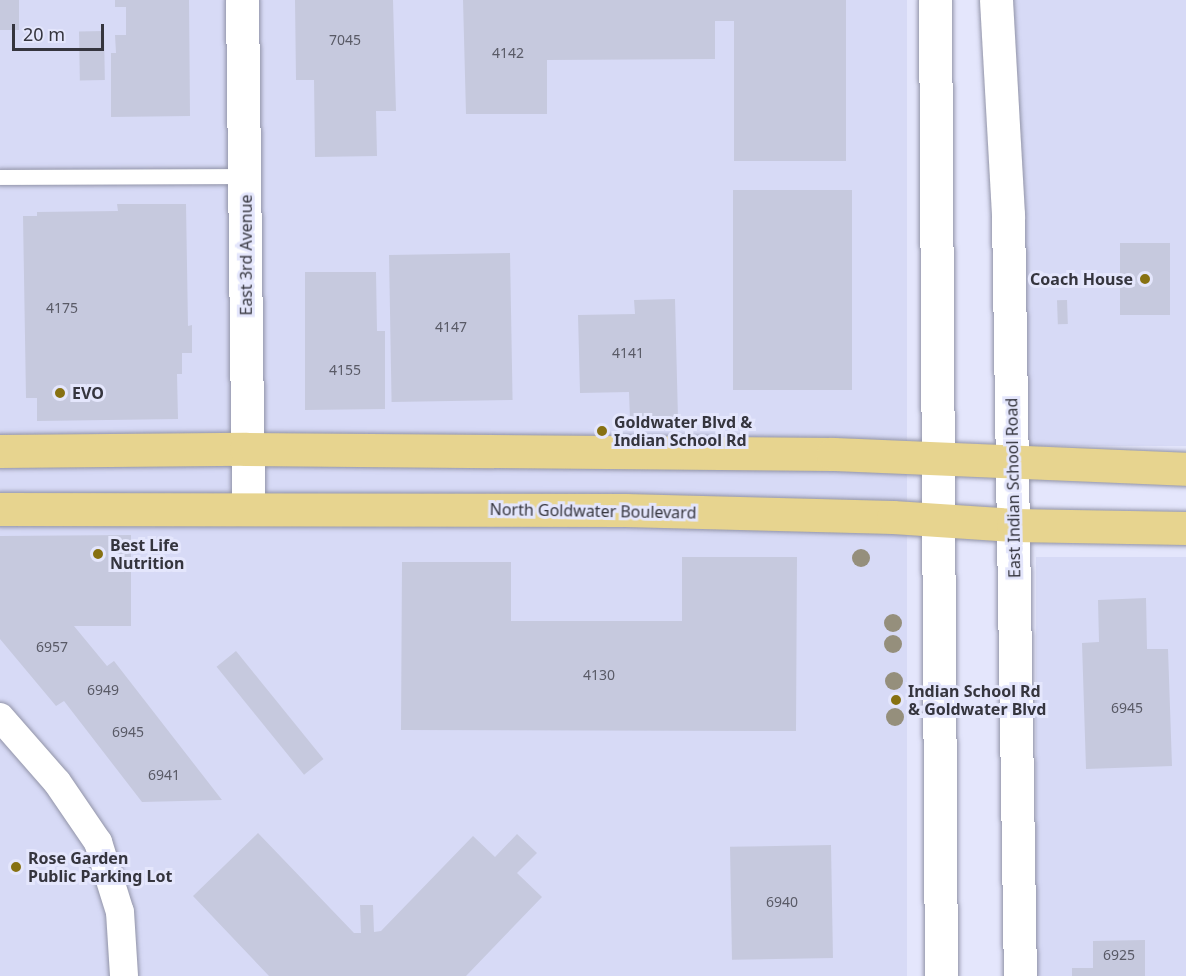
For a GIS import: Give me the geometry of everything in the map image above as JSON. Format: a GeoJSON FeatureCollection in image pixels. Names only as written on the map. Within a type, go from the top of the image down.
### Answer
{"type":"FeatureCollection","features":[{"type":"Feature","properties":{"kind":"main road","name":"East 3rd Avenue"},"geometry":{"type":"LineString","coordinates":[[242,0],[246,176],[248,509]]}},
{"type":"Feature","properties":{"kind":"main road"},"geometry":{"type":"LineString","coordinates":[[935,0],[936,520],[941,976]]}},
{"type":"Feature","properties":{"kind":"main road","name":"East Indian School Road"},"geometry":{"type":"LineString","coordinates":[[996,0],[1007,196],[1020,976]]}},
{"type":"Feature","properties":{"kind":"main road"},"geometry":{"type":"LineString","coordinates":[[0,451],[246,448],[937,457],[1186,469]]}},
{"type":"Feature","properties":{"kind":"main road","name":"North Goldwater Boulevard"},"geometry":{"type":"LineString","coordinates":[[0,509],[625,510],[936,520],[1013,525],[1186,528]]}},
{"type":"Feature","properties":{"kind":"street"},"geometry":{"type":"LineString","coordinates":[[0,717],[57,782],[98,842],[120,912],[124,976]]}},
{"type":"Feature","properties":{"kind":"lane"},"geometry":{"type":"LineString","coordinates":[[0,177],[246,176]]}},
{"type":"Feature","properties":{"kind":"shaded area"},"geometry":{"type":"Polygon","coordinates":[[[0,0],[907,0],[907,976],[0,976],[0,0]]]}},
{"type":"Feature","properties":{"kind":"shaded area"},"geometry":{"type":"Polygon","coordinates":[[[1005,0],[1186,0],[1186,446],[1005,446],[1005,0]]]}},
{"type":"Feature","properties":{"kind":"shaded area"},"geometry":{"type":"Polygon","coordinates":[[[1036,557],[1186,557],[1186,976],[1036,976],[1036,557]]]}},
{"type":"Feature","properties":{"kind":"building"},"geometry":{"type":"Polygon","coordinates":[[[0,0],[19,0],[19,30],[0,30],[0,0]]]}},
{"type":"Feature","properties":{"kind":"building"},"geometry":{"type":"Polygon","coordinates":[[[115,0],[189,0],[190,116],[111,117],[111,53],[116,53],[115,35],[126,35],[126,7],[115,7],[115,0]]]}},
{"type":"Feature","properties":{"kind":"building"},"geometry":{"type":"Polygon","coordinates":[[[295,0],[393,0],[396,111],[376,111],[377,156],[315,157],[314,80],[296,80],[295,0]]]}},
{"type":"Feature","properties":{"kind":"building"},"geometry":{"type":"Polygon","coordinates":[[[463,0],[846,0],[846,161],[734,161],[734,21],[715,21],[715,59],[547,60],[547,114],[466,114],[463,0]]]}},
{"type":"Feature","properties":{"kind":"building"},"geometry":{"type":"Polygon","coordinates":[[[79,31],[104,31],[105,80],[80,80],[79,31]]]}},
{"type":"Feature","properties":{"kind":"building"},"geometry":{"type":"Polygon","coordinates":[[[733,190],[852,190],[852,390],[733,390],[733,190]]]}},
{"type":"Feature","properties":{"kind":"building"},"geometry":{"type":"Polygon","coordinates":[[[117,204],[186,204],[188,326],[192,325],[192,353],[182,353],[182,374],[177,374],[178,419],[37,421],[37,398],[26,398],[23,216],[37,216],[37,212],[118,211],[117,204]]]}},
{"type":"Feature","properties":{"kind":"building","name":"Coach House"},"geometry":{"type":"Polygon","coordinates":[[[1120,243],[1170,243],[1170,315],[1120,315],[1120,243]]]}},
{"type":"Feature","properties":{"kind":"building"},"geometry":{"type":"Polygon","coordinates":[[[510,253],[513,400],[392,402],[389,255],[510,253]]]}},
{"type":"Feature","properties":{"kind":"building"},"geometry":{"type":"Polygon","coordinates":[[[305,272],[376,272],[377,331],[385,331],[385,409],[305,410],[305,272]]]}},
{"type":"Feature","properties":{"kind":"building"},"geometry":{"type":"Polygon","coordinates":[[[675,299],[678,419],[630,421],[629,392],[580,393],[578,315],[635,314],[634,300],[675,299]]]}},
{"type":"Feature","properties":{"kind":"building"},"geometry":{"type":"Polygon","coordinates":[[[1057,300],[1067,300],[1068,324],[1058,324],[1057,300]]]}},
{"type":"Feature","properties":{"kind":"building"},"geometry":{"type":"Polygon","coordinates":[[[131,535],[131,626],[74,626],[107,666],[114,661],[222,800],[142,802],[64,701],[56,706],[0,639],[0,536],[131,535]]]}},
{"type":"Feature","properties":{"kind":"building"},"geometry":{"type":"Polygon","coordinates":[[[682,557],[797,557],[796,731],[401,730],[402,562],[511,562],[511,621],[682,621],[682,557]]]}},
{"type":"Feature","properties":{"kind":"building"},"geometry":{"type":"Polygon","coordinates":[[[1146,598],[1147,649],[1168,649],[1172,766],[1086,769],[1082,643],[1099,642],[1098,600],[1146,598]]]}},
{"type":"Feature","properties":{"kind":"building"},"geometry":{"type":"Polygon","coordinates":[[[236,651],[323,759],[304,775],[217,667],[236,651]]]}},
{"type":"Feature","properties":{"kind":"building"},"geometry":{"type":"Polygon","coordinates":[[[258,833],[354,933],[361,933],[360,905],[373,905],[374,932],[381,931],[473,836],[495,857],[517,834],[537,853],[517,873],[542,897],[466,976],[269,976],[193,896],[258,833]]]}},
{"type":"Feature","properties":{"kind":"building"},"geometry":{"type":"Polygon","coordinates":[[[831,845],[833,958],[732,960],[730,847],[831,845]]]}},
{"type":"Feature","properties":{"kind":"building"},"geometry":{"type":"Polygon","coordinates":[[[1145,940],[1145,976],[1072,976],[1072,968],[1093,968],[1093,941],[1145,940]]]}},
{"type":"Feature","properties":{"kind":"place","name":"Coach House"},"geometry":{"type":"Point","coordinates":[1145,279]}},
{"type":"Feature","properties":{"kind":"place","name":"EVO"},"geometry":{"type":"Point","coordinates":[60,393]}},
{"type":"Feature","properties":{"kind":"place","name":"Goldwater Blvd & Indian School Rd"},"geometry":{"type":"Point","coordinates":[602,431]}},
{"type":"Feature","properties":{"kind":"place","name":"Best Life Nutrition"},"geometry":{"type":"Point","coordinates":[98,554]}},
{"type":"Feature","properties":{"kind":"place","name":"Indian School Rd & Goldwater Blvd"},"geometry":{"type":"Point","coordinates":[896,700]}},
{"type":"Feature","properties":{"kind":"place","name":"Rose Garden Public Parking Lot"},"geometry":{"type":"Point","coordinates":[16,867]}}]}
